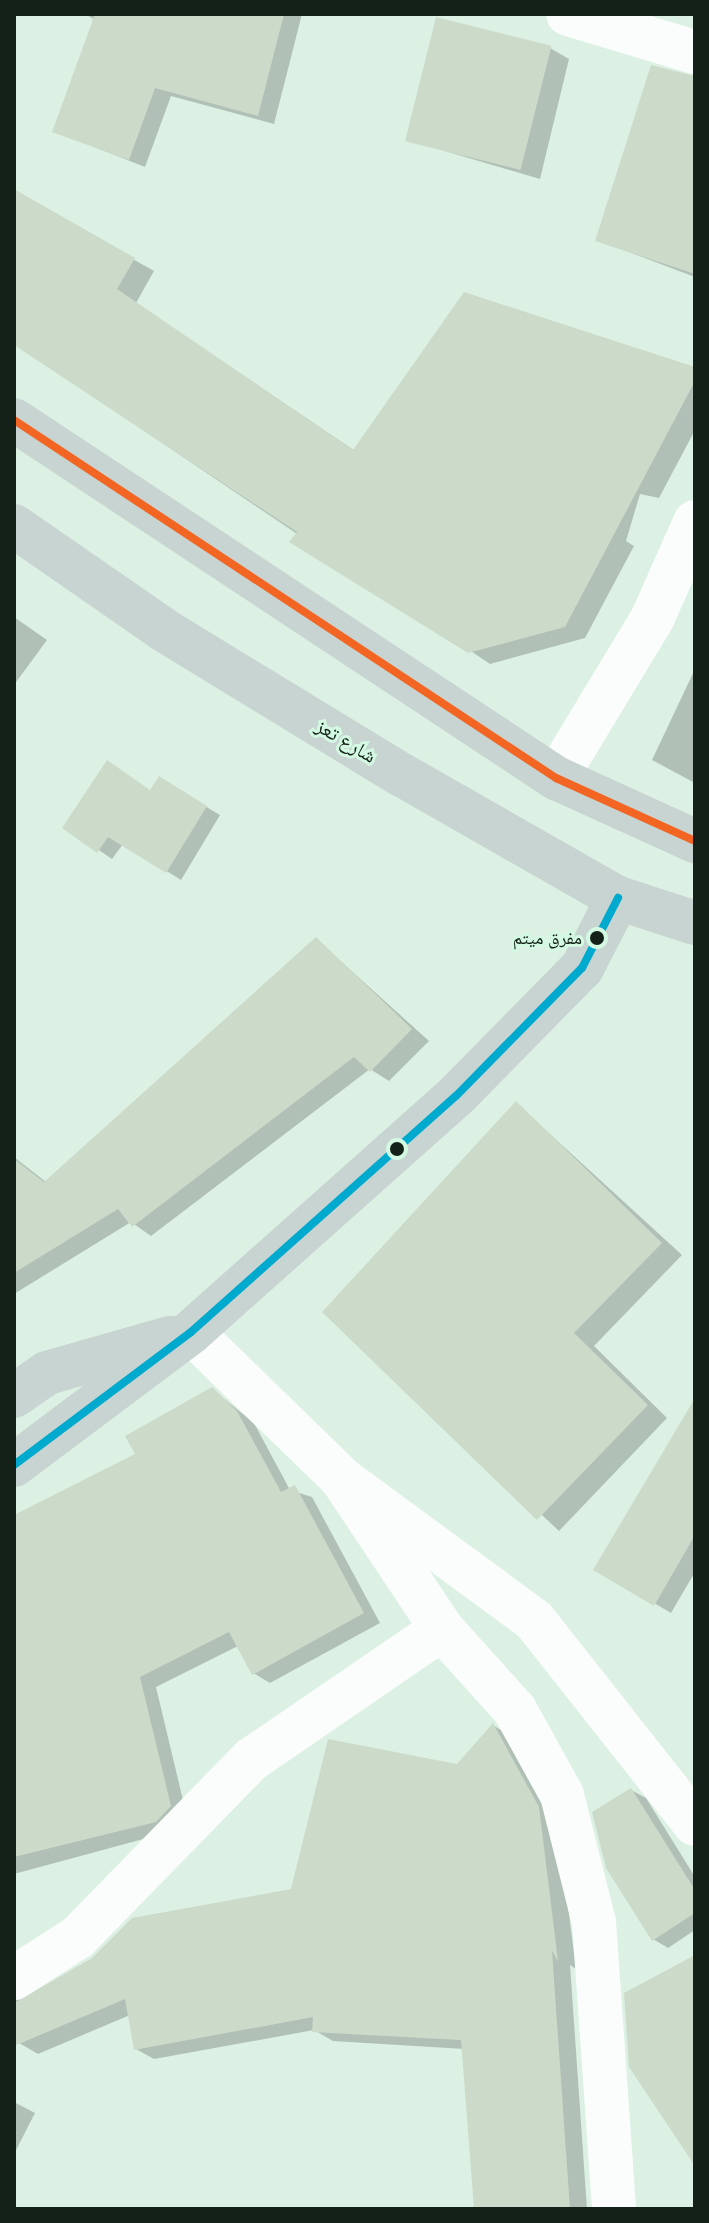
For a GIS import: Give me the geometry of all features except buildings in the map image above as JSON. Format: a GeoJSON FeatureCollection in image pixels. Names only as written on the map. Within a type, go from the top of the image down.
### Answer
{"type":"FeatureCollection","features":[{"type":"Feature","properties":{"kind":"main road"},"geometry":{"type":"LineString","coordinates":[[14,420],[556,778],[695,841]]}},
{"type":"Feature","properties":{"kind":"main road","name":"شارع تعز"},"geometry":{"type":"LineString","coordinates":[[14,526],[164,630],[618,898],[695,923]]}},
{"type":"Feature","properties":{"kind":"main road"},"geometry":{"type":"LineString","coordinates":[[14,1465],[191,1332],[456,1096],[582,968],[618,898]]}},
{"type":"Feature","properties":{"kind":"main road"},"geometry":{"type":"LineString","coordinates":[[14,1396],[47,1373],[191,1332]]}},
{"type":"Feature","properties":{"kind":"street"},"geometry":{"type":"LineString","coordinates":[[568,14],[695,52]]}},
{"type":"Feature","properties":{"kind":"street"},"geometry":{"type":"LineString","coordinates":[[556,778],[653,617],[695,522]]}},
{"type":"Feature","properties":{"kind":"street"},"geometry":{"type":"LineString","coordinates":[[191,1332],[342,1479],[534,1620],[695,1824]]}},
{"type":"Feature","properties":{"kind":"street"},"geometry":{"type":"LineString","coordinates":[[342,1479],[442,1629],[515,1710],[562,1795],[594,1922],[614,2209]]}},
{"type":"Feature","properties":{"kind":"street"},"geometry":{"type":"LineString","coordinates":[[14,1978],[78,1937],[252,1759],[442,1629]]}},
{"type":"Feature","properties":{"kind":"transit line"},"geometry":{"type":"LineString","coordinates":[[14,420],[556,778],[695,841]]}},
{"type":"Feature","properties":{"kind":"transit line"},"geometry":{"type":"LineString","coordinates":[[14,1465],[191,1332],[456,1096],[582,968],[618,898]]}},
{"type":"Feature","properties":{"kind":"place","name":"مفرق ميتم"},"geometry":{"type":"Point","coordinates":[597,938]}}]}
